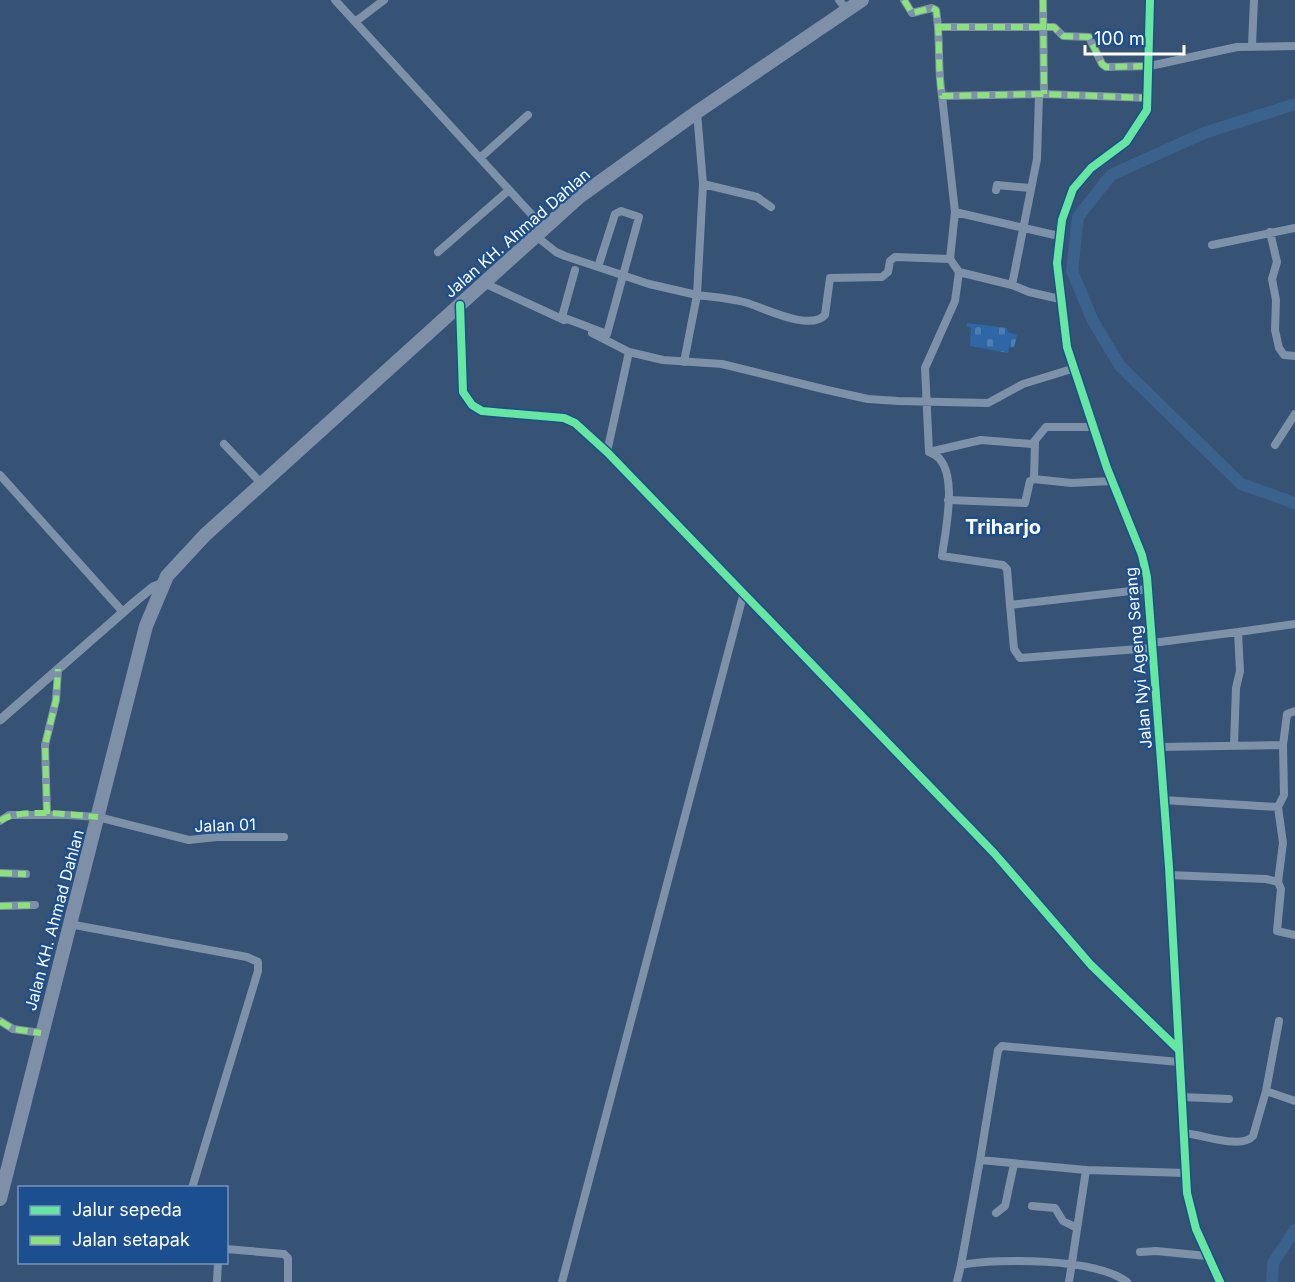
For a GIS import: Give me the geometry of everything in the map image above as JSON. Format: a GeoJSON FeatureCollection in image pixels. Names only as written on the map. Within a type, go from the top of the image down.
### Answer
{"type":"FeatureCollection","features":[{"type":"Feature","properties":{"kind":"highway","name":"Jalan KH. Ahmad Dahlan"},"geometry":{"type":"LineString","coordinates":[[0,1199],[152,602],[260,482],[579,197],[843,5],[862,0]]}},
{"type":"Feature","properties":{"kind":"street"},"geometry":{"type":"LineString","coordinates":[[335,0],[509,190],[555,252],[625,276],[697,295],[744,302],[793,319],[818,320],[825,315],[830,278],[882,277],[888,272],[890,261],[895,257],[950,259]]}},
{"type":"Feature","properties":{"kind":"street"},"geometry":{"type":"LineString","coordinates":[[355,22],[384,0]]}},
{"type":"Feature","properties":{"kind":"street"},"geometry":{"type":"LineString","coordinates":[[904,0],[912,13],[935,9],[939,27],[938,71],[955,212],[950,259],[959,272],[1060,299]]}},
{"type":"Feature","properties":{"kind":"street"},"geometry":{"type":"LineString","coordinates":[[1012,285],[1037,159],[1042,95],[1043,0]]}},
{"type":"Feature","properties":{"kind":"street","name":"Jalan Nyi Ageng Serang"},"geometry":{"type":"LineString","coordinates":[[1150,0],[1150,66],[1148,98],[1144,116],[1126,142],[1091,168],[1073,189],[1059,236],[1057,263],[1063,326],[1112,481],[1142,555],[1148,589],[1169,875],[1186,1173],[1190,1209],[1207,1256],[1220,1282]]}},
{"type":"Feature","properties":{"kind":"street"},"geometry":{"type":"LineString","coordinates":[[1252,45],[1254,0]]}},
{"type":"Feature","properties":{"kind":"street"},"geometry":{"type":"LineString","coordinates":[[939,27],[1056,27],[1063,36],[1089,37],[1095,44],[1102,64],[1106,67],[1150,66],[1252,45],[1295,46]]}},
{"type":"Feature","properties":{"kind":"street"},"geometry":{"type":"LineString","coordinates":[[942,96],[1042,95],[1148,98]]}},
{"type":"Feature","properties":{"kind":"street"},"geometry":{"type":"LineString","coordinates":[[684,362],[697,295],[703,184],[697,112]]}},
{"type":"Feature","properties":{"kind":"street"},"geometry":{"type":"LineString","coordinates":[[480,158],[528,115]]}},
{"type":"Feature","properties":{"kind":"street"},"geometry":{"type":"LineString","coordinates":[[703,184],[757,197],[771,207]]}},
{"type":"Feature","properties":{"kind":"street"},"geometry":{"type":"LineString","coordinates":[[996,190],[1000,184],[1030,188]]}},
{"type":"Feature","properties":{"kind":"street"},"geometry":{"type":"LineString","coordinates":[[438,252],[509,190]]}},
{"type":"Feature","properties":{"kind":"street"},"geometry":{"type":"LineString","coordinates":[[575,270],[562,317],[607,334],[640,222],[637,216],[619,211],[615,214],[598,267]]}},
{"type":"Feature","properties":{"kind":"street"},"geometry":{"type":"LineString","coordinates":[[955,212],[1059,236]]}},
{"type":"Feature","properties":{"kind":"street"},"geometry":{"type":"LineString","coordinates":[[1212,245],[1295,228]]}},
{"type":"Feature","properties":{"kind":"street"},"geometry":{"type":"LineString","coordinates":[[1270,232],[1276,262],[1272,279],[1278,343],[1284,355],[1295,356]]}},
{"type":"Feature","properties":{"kind":"street"},"geometry":{"type":"LineString","coordinates":[[959,272],[955,302],[925,368],[927,447],[940,458],[947,472],[948,500],[942,556],[1003,565],[1007,569],[1014,649],[1020,658],[1152,646],[1295,624]]}},
{"type":"Feature","properties":{"kind":"street"},"geometry":{"type":"LineString","coordinates":[[484,283],[629,352],[684,362],[722,364],[868,399],[988,403],[1023,384],[1075,368]]}},
{"type":"Feature","properties":{"kind":"street"},"geometry":{"type":"LineString","coordinates":[[460,305],[463,392],[467,400],[482,411],[570,420],[607,452],[743,596],[994,853],[1091,965],[1178,1049]]}},
{"type":"Feature","properties":{"kind":"street"},"geometry":{"type":"LineString","coordinates":[[607,452],[629,352]]}},
{"type":"Feature","properties":{"kind":"street"},"geometry":{"type":"LineString","coordinates":[[1275,444],[1295,414]]}},
{"type":"Feature","properties":{"kind":"street"},"geometry":{"type":"LineString","coordinates":[[1034,479],[1035,442],[1046,427],[1095,427]]}},
{"type":"Feature","properties":{"kind":"street"},"geometry":{"type":"LineString","coordinates":[[932,453],[981,440],[1026,445],[1035,442]]}},
{"type":"Feature","properties":{"kind":"street"},"geometry":{"type":"LineString","coordinates":[[224,444],[260,482]]}},
{"type":"Feature","properties":{"kind":"street"},"geometry":{"type":"LineString","coordinates":[[0,475],[123,612]]}},
{"type":"Feature","properties":{"kind":"street"},"geometry":{"type":"LineString","coordinates":[[948,500],[1025,503],[1030,481],[1034,479],[1071,483],[1112,481]]}},
{"type":"Feature","properties":{"kind":"street"},"geometry":{"type":"LineString","coordinates":[[0,720],[123,612],[152,602],[167,583]]}},
{"type":"Feature","properties":{"kind":"street"},"geometry":{"type":"LineString","coordinates":[[1010,605],[1148,589]]}},
{"type":"Feature","properties":{"kind":"street"},"geometry":{"type":"LineString","coordinates":[[562,1282],[743,596]]}},
{"type":"Feature","properties":{"kind":"street"},"geometry":{"type":"LineString","coordinates":[[1234,744],[1236,688],[1240,671],[1238,632]]}},
{"type":"Feature","properties":{"kind":"street"},"geometry":{"type":"LineString","coordinates":[[47,814],[45,745],[56,700],[58,669]]}},
{"type":"Feature","properties":{"kind":"street"},"geometry":{"type":"LineString","coordinates":[[1295,711],[1287,714],[1283,745],[1284,795],[1278,807],[1283,843],[1278,882],[1281,889],[1277,931],[1295,935]]}},
{"type":"Feature","properties":{"kind":"street"},"geometry":{"type":"LineString","coordinates":[[1159,747],[1283,745]]}},
{"type":"Feature","properties":{"kind":"street"},"geometry":{"type":"LineString","coordinates":[[1163,800],[1278,807]]}},
{"type":"Feature","properties":{"kind":"street","name":"Jalan 01"},"geometry":{"type":"LineString","coordinates":[[0,820],[9,815],[47,814],[98,817],[189,840],[217,837],[284,837]]}},
{"type":"Feature","properties":{"kind":"street"},"geometry":{"type":"LineString","coordinates":[[0,873],[26,874]]}},
{"type":"Feature","properties":{"kind":"street"},"geometry":{"type":"LineString","coordinates":[[1169,875],[1266,879],[1278,882]]}},
{"type":"Feature","properties":{"kind":"street"},"geometry":{"type":"LineString","coordinates":[[0,906],[35,905]]}},
{"type":"Feature","properties":{"kind":"street"},"geometry":{"type":"LineString","coordinates":[[69,924],[247,957],[258,962],[258,971],[193,1186]]}},
{"type":"Feature","properties":{"kind":"street"},"geometry":{"type":"LineString","coordinates":[[0,1021],[13,1029],[41,1033]]}},
{"type":"Feature","properties":{"kind":"street"},"geometry":{"type":"LineString","coordinates":[[1183,1133],[1210,1136],[1237,1143],[1250,1141],[1266,1091],[1280,1021]]}},
{"type":"Feature","properties":{"kind":"street"},"geometry":{"type":"LineString","coordinates":[[957,1282],[998,1050],[1002,1046],[1179,1062]]}},
{"type":"Feature","properties":{"kind":"street"},"geometry":{"type":"LineString","coordinates":[[1266,1091],[1295,1101]]}},
{"type":"Feature","properties":{"kind":"street"},"geometry":{"type":"LineString","coordinates":[[1181,1097],[1229,1098]]}},
{"type":"Feature","properties":{"kind":"street"},"geometry":{"type":"LineString","coordinates":[[980,1160],[1086,1170],[1186,1173]]}},
{"type":"Feature","properties":{"kind":"street"},"geometry":{"type":"LineString","coordinates":[[996,1213],[1005,1206],[1014,1164]]}},
{"type":"Feature","properties":{"kind":"street"},"geometry":{"type":"LineString","coordinates":[[1069,1282],[1075,1227],[1086,1170]]}},
{"type":"Feature","properties":{"kind":"street"},"geometry":{"type":"LineString","coordinates":[[1032,1206],[1055,1208],[1063,1221],[1075,1227]]}},
{"type":"Feature","properties":{"kind":"street"},"geometry":{"type":"LineString","coordinates":[[228,1249],[284,1254],[288,1258],[288,1282]]}},
{"type":"Feature","properties":{"kind":"street"},"geometry":{"type":"LineString","coordinates":[[1140,1252],[1156,1251],[1207,1256]]}},
{"type":"Feature","properties":{"kind":"street"},"geometry":{"type":"LineString","coordinates":[[961,1265],[1023,1259],[1070,1265],[1116,1276],[1127,1282]]}},
{"type":"Feature","properties":{"kind":"street"},"geometry":{"type":"LineString","coordinates":[[217,1282],[218,1264]]}},
{"type":"Feature","properties":{"kind":"street"},"geometry":{"type":"LineString","coordinates":[[1095,1282],[1096,1271]]}},
{"type":"Feature","properties":{"kind":"green space"},"geometry":{"type":"Polygon","coordinates":[[[967,323],[1007,328],[1008,332],[1017,335],[1014,348],[1009,347],[1008,353],[970,346],[971,328],[966,326],[967,323]]]}},
{"type":"Feature","properties":{"kind":"waterway"},"geometry":{"type":"LineString","coordinates":[[1295,104],[1204,133],[1111,175],[1078,217],[1072,271],[1093,321],[1120,366],[1241,484],[1295,503]]}},
{"type":"Feature","properties":{"kind":"waterway"},"geometry":{"type":"LineString","coordinates":[[1272,1282],[1273,1263],[1295,1230]]}},
{"type":"Feature","properties":{"kind":"marked path"},"geometry":{"type":"LineString","coordinates":[[904,0],[912,13],[932,8],[936,10],[942,96],[1044,94],[1148,98]]}},
{"type":"Feature","properties":{"kind":"marked path"},"geometry":{"type":"LineString","coordinates":[[1043,0],[1044,94]]}},
{"type":"Feature","properties":{"kind":"marked path"},"geometry":{"type":"LineString","coordinates":[[939,27],[1054,27],[1063,36],[1089,37],[1102,64],[1106,67],[1150,66]]}},
{"type":"Feature","properties":{"kind":"marked path"},"geometry":{"type":"LineString","coordinates":[[47,814],[45,745],[56,700],[58,669]]}},
{"type":"Feature","properties":{"kind":"marked path"},"geometry":{"type":"LineString","coordinates":[[0,821],[20,814],[33,813],[98,817]]}},
{"type":"Feature","properties":{"kind":"marked path"},"geometry":{"type":"LineString","coordinates":[[0,873],[26,874]]}},
{"type":"Feature","properties":{"kind":"marked path"},"geometry":{"type":"LineString","coordinates":[[0,906],[35,905]]}},
{"type":"Feature","properties":{"kind":"marked path"},"geometry":{"type":"LineString","coordinates":[[0,1021],[13,1029],[41,1033]]}},
{"type":"Feature","properties":{"kind":"cycle path"},"geometry":{"type":"LineString","coordinates":[[1150,0],[1147,110],[1126,142],[1091,168],[1073,189],[1062,220],[1057,263],[1067,347],[1107,468],[1142,555],[1147,577],[1169,867],[1187,1193],[1196,1229],[1220,1282]]}},
{"type":"Feature","properties":{"kind":"cycle path"},"geometry":{"type":"LineString","coordinates":[[460,305],[463,392],[472,405],[482,411],[564,418],[575,423],[607,452],[994,853],[1091,965],[1178,1049]]}},
{"type":"Feature","properties":{"kind":"district","name":"Triharjo"},"geometry":{"type":"Point","coordinates":[1003,527]}}]}
